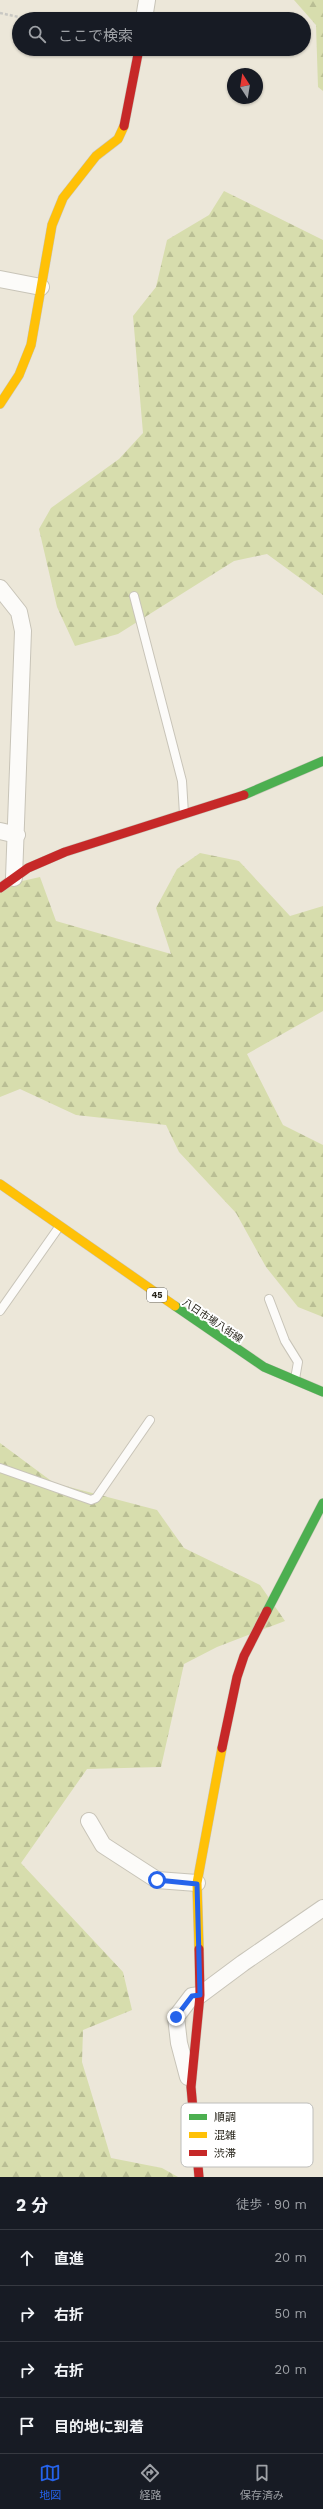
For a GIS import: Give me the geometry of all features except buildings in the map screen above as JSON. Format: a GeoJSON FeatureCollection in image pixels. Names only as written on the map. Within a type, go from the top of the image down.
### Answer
{"type":"FeatureCollection","features":[{"type":"Feature","properties":{"kind":"street"},"geometry":{"type":"LineString","coordinates":[[145,12],[147,0]]}},
{"type":"Feature","properties":{"kind":"street"},"geometry":{"type":"LineString","coordinates":[[0,404],[19,375],[31,345],[52,225],[63,198],[96,156],[118,139],[127,121],[138,56]]}},
{"type":"Feature","properties":{"kind":"street"},"geometry":{"type":"LineString","coordinates":[[0,279],[41,287]]}},
{"type":"Feature","properties":{"kind":"street"},"geometry":{"type":"LineString","coordinates":[[0,588],[19,612],[23,631],[17,835],[14,878]]}},
{"type":"Feature","properties":{"kind":"street"},"geometry":{"type":"LineString","coordinates":[[0,888],[28,868],[65,852],[234,799],[323,761]]}},
{"type":"Feature","properties":{"kind":"street"},"geometry":{"type":"LineString","coordinates":[[0,831],[17,835]]}},
{"type":"Feature","properties":{"kind":"street","name":"八日市場八街線"},"geometry":{"type":"LineString","coordinates":[[0,1184],[236,1350],[264,1367],[323,1392]]}},
{"type":"Feature","properties":{"kind":"street"},"geometry":{"type":"LineString","coordinates":[[191,2087],[200,1995],[197,1884],[211,1798],[237,1677],[248,1649],[323,1503]]}},
{"type":"Feature","properties":{"kind":"street"},"geometry":{"type":"LineString","coordinates":[[88,1822],[103,1845],[157,1880],[197,1884]]}},
{"type":"Feature","properties":{"kind":"street"},"geometry":{"type":"LineString","coordinates":[[192,2103],[191,2087],[179,2042],[176,2017],[192,1996],[200,1995],[323,1908]]}},
{"type":"Feature","properties":{"kind":"street"},"geometry":{"type":"LineString","coordinates":[[198,2167],[199,2177]]}},
{"type":"Feature","properties":{"kind":"lane"},"geometry":{"type":"LineString","coordinates":[[134,596],[182,781],[184,815]]}},
{"type":"Feature","properties":{"kind":"lane"},"geometry":{"type":"LineString","coordinates":[[0,1311],[60,1226]]}},
{"type":"Feature","properties":{"kind":"lane"},"geometry":{"type":"LineString","coordinates":[[269,1299],[285,1341],[298,1362],[295,1379]]}},
{"type":"Feature","properties":{"kind":"lane"},"geometry":{"type":"LineString","coordinates":[[0,1468],[91,1500],[96,1498],[150,1420]]}},
{"type":"Feature","properties":{"kind":"path"},"geometry":{"type":"LineString","coordinates":[[0,13],[12,16]]}},
{"type":"Feature","properties":{"kind":"green space"},"geometry":{"type":"Polygon","coordinates":[[[294,0],[323,0],[323,91],[318,87],[316,25],[311,19],[311,12],[305,12],[294,0]]]}},
{"type":"Feature","properties":{"kind":"green space"},"geometry":{"type":"Polygon","coordinates":[[[224,191],[323,240],[323,595],[267,554],[234,561],[118,634],[75,646],[57,607],[39,529],[51,508],[119,459],[143,433],[133,316],[156,287],[167,240],[209,215],[224,191]]]}},
{"type":"Feature","properties":{"kind":"green space"},"geometry":{"type":"Polygon","coordinates":[[[200,853],[239,861],[290,916],[323,906],[323,1011],[247,1054],[283,1125],[323,1145],[323,1317],[298,1307],[266,1267],[236,1213],[179,1152],[166,1125],[76,1115],[20,1089],[0,1097],[0,886],[40,877],[56,921],[171,954],[156,908],[177,869],[200,853]]]}},
{"type":"Feature","properties":{"kind":"green space"},"geometry":{"type":"Polygon","coordinates":[[[0,1443],[54,1483],[157,1510],[184,1548],[260,1585],[285,1621],[217,1647],[184,1664],[161,1767],[87,1769],[21,1863],[123,1972],[132,2010],[83,2030],[82,2062],[111,2158],[162,2168],[178,2177],[0,2177],[0,1443]]]}},
{"type":"Feature","properties":{"kind":"traffic: fast"},"geometry":{"type":"LineString","coordinates":[[244,795],[323,761]]}},
{"type":"Feature","properties":{"kind":"traffic: fast"},"geometry":{"type":"LineString","coordinates":[[175,1306],[264,1367],[323,1392]]}},
{"type":"Feature","properties":{"kind":"traffic: fast"},"geometry":{"type":"LineString","coordinates":[[267,1611],[323,1503]]}},
{"type":"Feature","properties":{"kind":"traffic: slow"},"geometry":{"type":"LineString","coordinates":[[0,404],[19,375],[31,345],[52,225],[63,198],[96,156],[118,139],[124,126]]}},
{"type":"Feature","properties":{"kind":"traffic: slow"},"geometry":{"type":"LineString","coordinates":[[0,1184],[175,1306]]}},
{"type":"Feature","properties":{"kind":"traffic: slow"},"geometry":{"type":"LineString","coordinates":[[199,1949],[197,1883],[222,1748]]}},
{"type":"Feature","properties":{"kind":"traffic: jam"},"geometry":{"type":"LineString","coordinates":[[124,126],[138,56]]}},
{"type":"Feature","properties":{"kind":"traffic: jam"},"geometry":{"type":"LineString","coordinates":[[0,888],[28,868],[65,852],[244,795]]}},
{"type":"Feature","properties":{"kind":"traffic: jam"},"geometry":{"type":"LineString","coordinates":[[222,1748],[237,1677],[244,1656],[267,1611]]}},
{"type":"Feature","properties":{"kind":"traffic: jam"},"geometry":{"type":"LineString","coordinates":[[192,2103],[191,2087],[200,1995],[199,1949]]}},
{"type":"Feature","properties":{"kind":"traffic: jam"},"geometry":{"type":"LineString","coordinates":[[198,2167],[199,2177]]}},
{"type":"Feature","properties":{"kind":"route"},"geometry":{"type":"LineString","coordinates":[[157,1880],[197,1884],[200,1995],[192,1996],[176,2017]]}}]}
